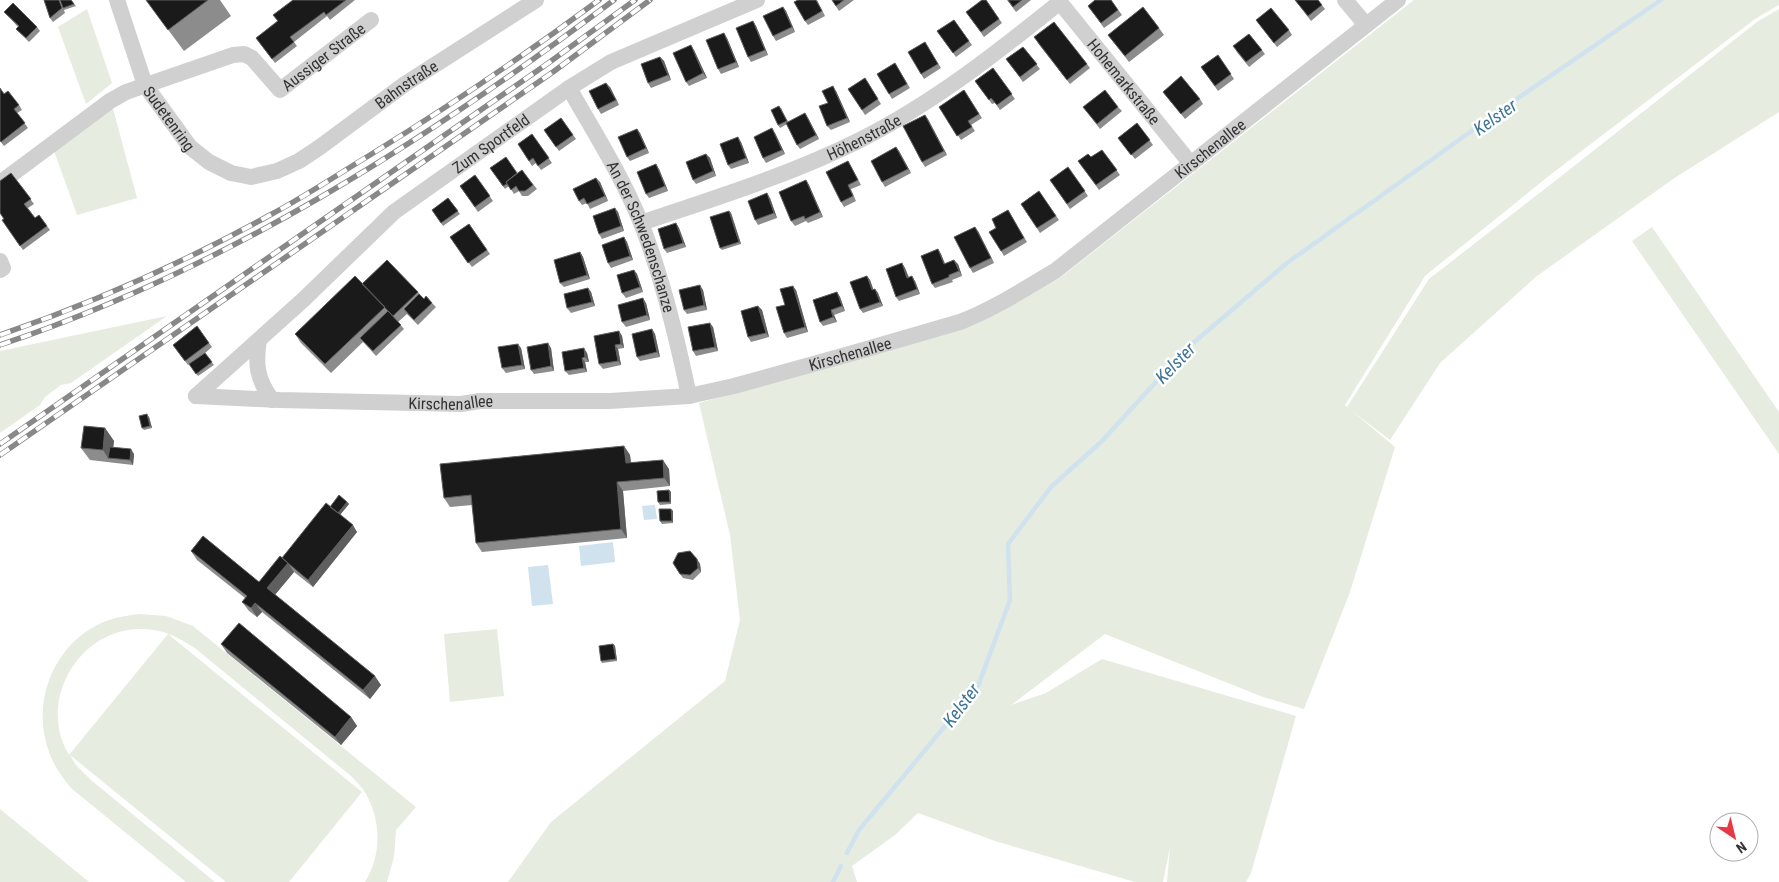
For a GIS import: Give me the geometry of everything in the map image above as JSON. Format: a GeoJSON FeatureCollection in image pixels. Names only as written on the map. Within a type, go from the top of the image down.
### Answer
{"type":"FeatureCollection","features":[{"type":"Feature","properties":{"kind":"street","name":"Sudetenring"},"geometry":{"type":"LineString","coordinates":[[116,0],[145,86],[190,147],[209,162],[231,173],[251,177],[277,171]]}},
{"type":"Feature","properties":{"kind":"street","name":"Bahnstraße"},"geometry":{"type":"LineString","coordinates":[[277,171],[299,161],[320,148],[405,84],[536,0]]}},
{"type":"Feature","properties":{"kind":"street","name":"Zum Sportfeld"},"geometry":{"type":"LineString","coordinates":[[196,396],[259,340],[394,212],[569,88],[611,62],[757,0]]}},
{"type":"Feature","properties":{"kind":"street"},"geometry":{"type":"LineString","coordinates":[[1346,0],[1366,25]]}},
{"type":"Feature","properties":{"kind":"street","name":"Kirschenallee"},"geometry":{"type":"LineString","coordinates":[[196,396],[272,400],[461,404],[480,401],[646,400],[689,396],[734,386],[853,353],[975,316],[1055,271],[1398,0]]}},
{"type":"Feature","properties":{"kind":"street","name":"Hohemarkstraße"},"geometry":{"type":"LineString","coordinates":[[1059,1],[1190,164]]}},
{"type":"Feature","properties":{"kind":"street","name":"Höhenstraße"},"geometry":{"type":"LineString","coordinates":[[640,223],[762,183],[810,164],[862,139],[927,102],[961,79],[1059,1]]}},
{"type":"Feature","properties":{"kind":"street","name":"Aussiger Straße"},"geometry":{"type":"LineString","coordinates":[[145,86],[233,55],[244,54],[252,58],[280,90],[371,20]]}},
{"type":"Feature","properties":{"kind":"street"},"geometry":{"type":"LineString","coordinates":[[0,183],[110,101],[126,92],[145,86]]}},
{"type":"Feature","properties":{"kind":"street","name":"An der Schwedenschanze"},"geometry":{"type":"LineString","coordinates":[[569,88],[614,167],[640,223],[673,325],[689,396]]}},
{"type":"Feature","properties":{"kind":"street"},"geometry":{"type":"LineString","coordinates":[[0,261],[3,268],[0,270]]}},
{"type":"Feature","properties":{"kind":"street"},"geometry":{"type":"LineString","coordinates":[[259,340],[256,358],[260,380],[272,400]]}},
{"type":"Feature","properties":{"kind":"shaded area"},"geometry":{"type":"Polygon","coordinates":[[[1414,0],[1779,0],[1779,5],[1755,19],[1550,175],[1425,276],[1345,405],[1395,447],[1350,592],[1304,709],[1263,697],[1105,634],[1011,705],[1046,693],[1102,659],[1296,716],[1251,873],[1246,882],[1167,882],[1170,847],[1163,882],[1135,882],[995,841],[918,813],[895,835],[852,866],[857,882],[508,882],[551,822],[725,681],[740,620],[730,535],[699,403],[974,325],[1061,277],[1414,0]]]}},
{"type":"Feature","properties":{"kind":"shaded area"},"geometry":{"type":"Polygon","coordinates":[[[87,9],[112,83],[86,104],[58,27],[87,9]]]}},
{"type":"Feature","properties":{"kind":"shaded area"},"geometry":{"type":"Polygon","coordinates":[[[1779,9],[1779,112],[1673,179],[1537,276],[1440,363],[1390,440],[1347,407],[1429,279],[1757,22],[1779,9]]]}},
{"type":"Feature","properties":{"kind":"shaded area"},"geometry":{"type":"Polygon","coordinates":[[[112,105],[137,198],[77,215],[53,148],[112,105]]]}},
{"type":"Feature","properties":{"kind":"shaded area"},"geometry":{"type":"Polygon","coordinates":[[[1652,227],[1779,412],[1779,454],[1632,241],[1652,227]]]}},
{"type":"Feature","properties":{"kind":"shaded area"},"geometry":{"type":"Polygon","coordinates":[[[167,316],[71,383],[61,385],[45,397],[40,405],[0,433],[0,351],[167,316]]]}},
{"type":"Feature","properties":{"kind":"shaded area"},"geometry":{"type":"Polygon","coordinates":[[[140,614],[166,616],[193,626],[416,807],[396,830],[394,857],[387,882],[365,882],[371,872],[378,838],[375,815],[366,794],[359,784],[196,649],[168,634],[362,792],[289,882],[226,882],[70,755],[76,765],[91,780],[215,882],[186,882],[71,788],[53,762],[49,752],[44,733],[45,693],[51,675],[73,643],[88,630],[106,621],[140,614]],[[147,629],[117,633],[98,642],[82,655],[69,672],[61,692],[58,713],[60,734],[69,755],[168,634],[147,629]]]}},
{"type":"Feature","properties":{"kind":"shaded area"},"geometry":{"type":"Polygon","coordinates":[[[497,629],[504,696],[450,702],[444,634],[497,629]]]}},
{"type":"Feature","properties":{"kind":"shaded area"},"geometry":{"type":"Polygon","coordinates":[[[0,809],[89,882],[0,882],[0,809]]]}},
{"type":"Feature","properties":{"kind":"water"},"geometry":{"type":"Polygon","coordinates":[[[655,505],[657,519],[644,520],[642,506],[655,505]]]}},
{"type":"Feature","properties":{"kind":"water"},"geometry":{"type":"Polygon","coordinates":[[[613,542],[615,562],[581,566],[579,546],[613,542]]]}},
{"type":"Feature","properties":{"kind":"water"},"geometry":{"type":"Polygon","coordinates":[[[548,565],[553,604],[532,606],[528,567],[548,565]]]}},
{"type":"Feature","properties":{"kind":"building"},"geometry":{"type":"Polygon","coordinates":[[[44,0],[59,0],[62,8],[50,18],[44,0]]]}},
{"type":"Feature","properties":{"kind":"building"},"geometry":{"type":"Polygon","coordinates":[[[60,0],[71,0],[74,4],[63,8],[60,0]]]}},
{"type":"Feature","properties":{"kind":"building"},"geometry":{"type":"Polygon","coordinates":[[[146,0],[208,0],[168,30],[146,0]]]}},
{"type":"Feature","properties":{"kind":"building"},"geometry":{"type":"Polygon","coordinates":[[[293,0],[346,0],[326,15],[324,12],[290,37],[294,42],[272,59],[256,38],[278,21],[273,15],[293,0]]]}},
{"type":"Feature","properties":{"kind":"building"},"geometry":{"type":"Polygon","coordinates":[[[798,0],[816,0],[822,11],[805,21],[794,2],[798,0]]]}},
{"type":"Feature","properties":{"kind":"building"},"geometry":{"type":"Polygon","coordinates":[[[832,0],[844,0],[836,6],[832,0]]]}},
{"type":"Feature","properties":{"kind":"building"},"geometry":{"type":"Polygon","coordinates":[[[982,0],[986,0],[999,19],[981,32],[966,12],[982,0]]]}},
{"type":"Feature","properties":{"kind":"building"},"geometry":{"type":"Polygon","coordinates":[[[1008,0],[1022,0],[1013,7],[1008,0]]]}},
{"type":"Feature","properties":{"kind":"building"},"geometry":{"type":"Polygon","coordinates":[[[1095,0],[1111,0],[1118,10],[1101,23],[1088,6],[1095,0]]]}},
{"type":"Feature","properties":{"kind":"building"},"geometry":{"type":"Polygon","coordinates":[[[1295,0],[1318,0],[1322,5],[1308,16],[1295,0]]]}},
{"type":"Feature","properties":{"kind":"building"},"geometry":{"type":"Polygon","coordinates":[[[13,3],[37,27],[26,38],[16,29],[19,26],[4,12],[13,3]]]}},
{"type":"Feature","properties":{"kind":"building"},"geometry":{"type":"Polygon","coordinates":[[[783,7],[792,27],[773,36],[763,16],[783,7]]]}},
{"type":"Feature","properties":{"kind":"building"},"geometry":{"type":"Polygon","coordinates":[[[1143,7],[1159,28],[1125,56],[1108,35],[1143,7]]]}},
{"type":"Feature","properties":{"kind":"building"},"geometry":{"type":"Polygon","coordinates":[[[1271,8],[1289,30],[1274,43],[1256,20],[1271,8]]]}},
{"type":"Feature","properties":{"kind":"building"},"geometry":{"type":"Polygon","coordinates":[[[954,20],[969,41],[953,53],[937,31],[954,20]]]}},
{"type":"Feature","properties":{"kind":"building"},"geometry":{"type":"Polygon","coordinates":[[[753,21],[765,50],[748,57],[736,28],[753,21]]]}},
{"type":"Feature","properties":{"kind":"building"},"geometry":{"type":"Polygon","coordinates":[[[1054,22],[1087,64],[1067,80],[1034,37],[1054,22]]]}},
{"type":"Feature","properties":{"kind":"building"},"geometry":{"type":"Polygon","coordinates":[[[724,33],[736,62],[718,69],[706,40],[724,33]]]}},
{"type":"Feature","properties":{"kind":"building"},"geometry":{"type":"Polygon","coordinates":[[[1249,34],[1262,50],[1246,62],[1233,46],[1249,34]]]}},
{"type":"Feature","properties":{"kind":"building"},"geometry":{"type":"Polygon","coordinates":[[[925,42],[938,64],[921,74],[908,52],[925,42]]]}},
{"type":"Feature","properties":{"kind":"building"},"geometry":{"type":"Polygon","coordinates":[[[691,45],[703,73],[686,82],[673,53],[691,45]]]}},
{"type":"Feature","properties":{"kind":"building"},"geometry":{"type":"Polygon","coordinates":[[[1023,47],[1037,64],[1020,77],[1006,59],[1023,47]]]}},
{"type":"Feature","properties":{"kind":"building"},"geometry":{"type":"Polygon","coordinates":[[[1218,55],[1231,74],[1215,86],[1201,67],[1218,55]]]}},
{"type":"Feature","properties":{"kind":"building"},"geometry":{"type":"Polygon","coordinates":[[[660,57],[668,75],[648,83],[641,64],[660,57]]]}},
{"type":"Feature","properties":{"kind":"building"},"geometry":{"type":"Polygon","coordinates":[[[895,63],[907,84],[889,94],[877,74],[895,63]]]}},
{"type":"Feature","properties":{"kind":"building"},"geometry":{"type":"Polygon","coordinates":[[[993,68],[1012,94],[997,105],[991,98],[989,100],[975,81],[993,68]]]}},
{"type":"Feature","properties":{"kind":"building"},"geometry":{"type":"Polygon","coordinates":[[[1181,76],[1200,99],[1181,114],[1163,92],[1181,76]]]}},
{"type":"Feature","properties":{"kind":"building"},"geometry":{"type":"Polygon","coordinates":[[[865,78],[878,99],[862,110],[848,89],[865,78]]]}},
{"type":"Feature","properties":{"kind":"building"},"geometry":{"type":"Polygon","coordinates":[[[606,83],[616,100],[598,109],[589,91],[606,83]]]}},
{"type":"Feature","properties":{"kind":"building"},"geometry":{"type":"Polygon","coordinates":[[[833,86],[847,118],[827,126],[819,106],[828,103],[822,91],[833,86]]]}},
{"type":"Feature","properties":{"kind":"building"},"geometry":{"type":"Polygon","coordinates":[[[0,88],[4,94],[8,91],[19,105],[14,109],[25,123],[1,142],[0,141],[0,88]]]}},
{"type":"Feature","properties":{"kind":"building"},"geometry":{"type":"Polygon","coordinates":[[[964,90],[979,114],[968,121],[972,127],[957,136],[939,107],[964,90]]]}},
{"type":"Feature","properties":{"kind":"building"},"geometry":{"type":"Polygon","coordinates":[[[1105,90],[1118,107],[1097,124],[1083,107],[1105,90]]]}},
{"type":"Feature","properties":{"kind":"building"},"geometry":{"type":"Polygon","coordinates":[[[779,106],[787,121],[778,125],[771,110],[779,106]]]}},
{"type":"Feature","properties":{"kind":"building"},"geometry":{"type":"Polygon","coordinates":[[[805,113],[816,135],[797,145],[786,123],[805,113]]]}},
{"type":"Feature","properties":{"kind":"building"},"geometry":{"type":"Polygon","coordinates":[[[925,115],[944,151],[922,162],[903,126],[925,115]]]}},
{"type":"Feature","properties":{"kind":"building"},"geometry":{"type":"Polygon","coordinates":[[[561,118],[573,135],[556,147],[544,130],[561,118]]]}},
{"type":"Feature","properties":{"kind":"building"},"geometry":{"type":"Polygon","coordinates":[[[1137,123],[1150,140],[1131,155],[1118,138],[1137,123]]]}},
{"type":"Feature","properties":{"kind":"building"},"geometry":{"type":"Polygon","coordinates":[[[772,128],[782,150],[763,158],[754,137],[772,128]]]}},
{"type":"Feature","properties":{"kind":"building"},"geometry":{"type":"Polygon","coordinates":[[[637,129],[646,148],[627,157],[618,137],[637,129]]]}},
{"type":"Feature","properties":{"kind":"building"},"geometry":{"type":"Polygon","coordinates":[[[532,134],[549,158],[538,166],[533,158],[529,161],[518,144],[532,134]]]}},
{"type":"Feature","properties":{"kind":"building"},"geometry":{"type":"Polygon","coordinates":[[[738,137],[746,158],[728,165],[720,144],[738,137]]]}},
{"type":"Feature","properties":{"kind":"building"},"geometry":{"type":"Polygon","coordinates":[[[896,147],[908,169],[882,182],[871,161],[896,147]]]}},
{"type":"Feature","properties":{"kind":"building"},"geometry":{"type":"Polygon","coordinates":[[[1102,150],[1117,170],[1096,185],[1078,161],[1088,154],[1091,157],[1102,150]]]}},
{"type":"Feature","properties":{"kind":"building"},"geometry":{"type":"Polygon","coordinates":[[[706,154],[713,171],[693,180],[686,162],[706,154]]]}},
{"type":"Feature","properties":{"kind":"building"},"geometry":{"type":"Polygon","coordinates":[[[506,157],[517,173],[503,186],[490,168],[506,157]]]}},
{"type":"Feature","properties":{"kind":"building"},"geometry":{"type":"Polygon","coordinates":[[[848,161],[858,180],[848,185],[853,196],[841,202],[826,172],[848,161]]]}},
{"type":"Feature","properties":{"kind":"building"},"geometry":{"type":"Polygon","coordinates":[[[656,164],[665,186],[646,194],[637,172],[656,164]]]}},
{"type":"Feature","properties":{"kind":"building"},"geometry":{"type":"Polygon","coordinates":[[[1068,167],[1085,191],[1067,204],[1050,180],[1068,167]]]}},
{"type":"Feature","properties":{"kind":"building"},"geometry":{"type":"Polygon","coordinates":[[[522,170],[533,185],[525,191],[519,191],[516,186],[511,190],[506,182],[522,170]]]}},
{"type":"Feature","properties":{"kind":"building"},"geometry":{"type":"Polygon","coordinates":[[[11,173],[31,199],[24,204],[35,218],[39,215],[47,226],[20,246],[2,220],[4,219],[0,213],[0,181],[11,173]]]}},
{"type":"Feature","properties":{"kind":"building"},"geometry":{"type":"Polygon","coordinates":[[[475,175],[490,196],[475,207],[460,186],[475,175]]]}},
{"type":"Feature","properties":{"kind":"building"},"geometry":{"type":"Polygon","coordinates":[[[596,178],[605,196],[587,204],[584,198],[579,201],[573,189],[596,178]]]}},
{"type":"Feature","properties":{"kind":"building"},"geometry":{"type":"Polygon","coordinates":[[[806,180],[820,212],[805,219],[804,216],[791,221],[779,192],[806,180]]]}},
{"type":"Feature","properties":{"kind":"building"},"geometry":{"type":"Polygon","coordinates":[[[1039,191],[1056,216],[1037,228],[1021,204],[1039,191]]]}},
{"type":"Feature","properties":{"kind":"building"},"geometry":{"type":"Polygon","coordinates":[[[767,193],[774,213],[755,220],[748,201],[767,193]]]}},
{"type":"Feature","properties":{"kind":"building"},"geometry":{"type":"Polygon","coordinates":[[[448,198],[458,211],[441,223],[432,210],[448,198]]]}},
{"type":"Feature","properties":{"kind":"building"},"geometry":{"type":"Polygon","coordinates":[[[615,208],[621,226],[599,234],[593,216],[615,208]]]}},
{"type":"Feature","properties":{"kind":"building"},"geometry":{"type":"Polygon","coordinates":[[[1008,210],[1024,238],[1001,251],[989,232],[996,228],[992,219],[1008,210]]]}},
{"type":"Feature","properties":{"kind":"building"},"geometry":{"type":"Polygon","coordinates":[[[729,211],[739,242],[720,248],[710,217],[729,211]]]}},
{"type":"Feature","properties":{"kind":"building"},"geometry":{"type":"Polygon","coordinates":[[[676,223],[683,243],[664,249],[658,229],[676,223]]]}},
{"type":"Feature","properties":{"kind":"building"},"geometry":{"type":"Polygon","coordinates":[[[469,224],[487,250],[468,263],[450,237],[469,224]]]}},
{"type":"Feature","properties":{"kind":"building"},"geometry":{"type":"Polygon","coordinates":[[[975,227],[991,258],[970,268],[954,237],[975,227]]]}},
{"type":"Feature","properties":{"kind":"building"},"geometry":{"type":"Polygon","coordinates":[[[624,237],[630,256],[608,263],[602,245],[624,237]]]}},
{"type":"Feature","properties":{"kind":"building"},"geometry":{"type":"Polygon","coordinates":[[[938,249],[944,264],[954,260],[959,271],[932,284],[921,256],[938,249]]]}},
{"type":"Feature","properties":{"kind":"building"},"geometry":{"type":"Polygon","coordinates":[[[580,252],[587,275],[560,283],[554,260],[580,252]]]}},
{"type":"Feature","properties":{"kind":"building"},"geometry":{"type":"Polygon","coordinates":[[[387,260],[418,292],[393,316],[362,284],[387,260]]]}},
{"type":"Feature","properties":{"kind":"building"},"geometry":{"type":"Polygon","coordinates":[[[902,263],[907,278],[912,276],[917,289],[896,297],[886,269],[902,263]]]}},
{"type":"Feature","properties":{"kind":"building"},"geometry":{"type":"Polygon","coordinates":[[[634,270],[640,287],[622,293],[617,275],[634,270]]]}},
{"type":"Feature","properties":{"kind":"building"},"geometry":{"type":"Polygon","coordinates":[[[355,276],[385,307],[325,364],[295,334],[355,276]]]}},
{"type":"Feature","properties":{"kind":"building"},"geometry":{"type":"Polygon","coordinates":[[[867,276],[872,290],[875,289],[880,302],[860,309],[850,282],[867,276]]]}},
{"type":"Feature","properties":{"kind":"building"},"geometry":{"type":"Polygon","coordinates":[[[700,285],[704,305],[684,310],[679,290],[700,285]]]}},
{"type":"Feature","properties":{"kind":"building"},"geometry":{"type":"Polygon","coordinates":[[[793,286],[805,327],[784,333],[776,307],[785,305],[780,289],[793,286]]]}},
{"type":"Feature","properties":{"kind":"building"},"geometry":{"type":"Polygon","coordinates":[[[588,288],[592,302],[567,308],[564,294],[588,288]]]}},
{"type":"Feature","properties":{"kind":"building"},"geometry":{"type":"Polygon","coordinates":[[[837,292],[842,306],[831,310],[833,317],[820,322],[813,300],[837,292]]]}},
{"type":"Feature","properties":{"kind":"building"},"geometry":{"type":"Polygon","coordinates":[[[419,294],[424,299],[426,296],[432,303],[414,320],[404,309],[419,294]]]}},
{"type":"Feature","properties":{"kind":"building"},"geometry":{"type":"Polygon","coordinates":[[[643,298],[647,315],[622,322],[618,305],[643,298]]]}},
{"type":"Feature","properties":{"kind":"building"},"geometry":{"type":"Polygon","coordinates":[[[758,306],[766,333],[748,337],[741,311],[758,306]]]}},
{"type":"Feature","properties":{"kind":"building"},"geometry":{"type":"Polygon","coordinates":[[[388,311],[401,325],[373,351],[360,338],[388,311]]]}},
{"type":"Feature","properties":{"kind":"building"},"geometry":{"type":"Polygon","coordinates":[[[710,323],[715,347],[693,351],[688,327],[710,323]]]}},
{"type":"Feature","properties":{"kind":"building"},"geometry":{"type":"Polygon","coordinates":[[[197,326],[209,343],[185,361],[173,345],[197,326]]]}},
{"type":"Feature","properties":{"kind":"building"},"geometry":{"type":"Polygon","coordinates":[[[652,329],[657,352],[637,357],[632,334],[652,329]]]}},
{"type":"Feature","properties":{"kind":"building"},"geometry":{"type":"Polygon","coordinates":[[[619,331],[621,344],[615,345],[618,361],[599,364],[594,336],[619,331]]]}},
{"type":"Feature","properties":{"kind":"building"},"geometry":{"type":"Polygon","coordinates":[[[548,343],[551,366],[531,370],[527,347],[548,343]]]}},
{"type":"Feature","properties":{"kind":"building"},"geometry":{"type":"Polygon","coordinates":[[[518,344],[522,365],[502,368],[498,347],[518,344]]]}},
{"type":"Feature","properties":{"kind":"building"},"geometry":{"type":"Polygon","coordinates":[[[584,348],[585,357],[582,358],[584,368],[565,371],[562,352],[584,348]]]}},
{"type":"Feature","properties":{"kind":"building"},"geometry":{"type":"Polygon","coordinates":[[[205,353],[212,362],[196,374],[189,364],[205,353]]]}},
{"type":"Feature","properties":{"kind":"building"},"geometry":{"type":"Polygon","coordinates":[[[147,414],[150,426],[142,428],[139,416],[147,414]]]}},
{"type":"Feature","properties":{"kind":"building"},"geometry":{"type":"Polygon","coordinates":[[[84,426],[105,428],[103,450],[81,448],[84,426]]]}},
{"type":"Feature","properties":{"kind":"building"},"geometry":{"type":"Polygon","coordinates":[[[624,446],[626,463],[663,460],[664,478],[617,482],[621,529],[476,543],[471,495],[444,498],[440,464],[624,446]]]}},
{"type":"Feature","properties":{"kind":"building"},"geometry":{"type":"Polygon","coordinates":[[[110,447],[131,449],[130,460],[108,458],[110,447]]]}},
{"type":"Feature","properties":{"kind":"building"},"geometry":{"type":"Polygon","coordinates":[[[669,490],[670,502],[658,502],[657,491],[669,490]]]}},
{"type":"Feature","properties":{"kind":"building"},"geometry":{"type":"Polygon","coordinates":[[[339,495],[347,502],[338,513],[330,507],[339,495]]]}},
{"type":"Feature","properties":{"kind":"building"},"geometry":{"type":"Polygon","coordinates":[[[326,503],[353,525],[308,580],[282,558],[326,503]]]}},
{"type":"Feature","properties":{"kind":"building"},"geometry":{"type":"Polygon","coordinates":[[[659,509],[671,509],[672,521],[660,521],[659,509]]]}},
{"type":"Feature","properties":{"kind":"building"},"geometry":{"type":"Polygon","coordinates":[[[203,536],[259,582],[280,556],[288,563],[267,588],[375,676],[363,690],[255,603],[251,608],[242,602],[247,596],[191,551],[203,536]]]}},
{"type":"Feature","properties":{"kind":"building"},"geometry":{"type":"Polygon","coordinates":[[[690,551],[697,559],[698,568],[690,575],[680,574],[673,563],[678,553],[690,551]]]}},
{"type":"Feature","properties":{"kind":"building"},"geometry":{"type":"Polygon","coordinates":[[[239,623],[351,717],[335,737],[221,644],[239,623]]]}},
{"type":"Feature","properties":{"kind":"building"},"geometry":{"type":"Polygon","coordinates":[[[613,644],[616,659],[601,661],[599,646],[613,644]]]}},
{"type":"Feature","properties":{"kind":"waterway","name":"Kelster"},"geometry":{"type":"LineString","coordinates":[[847,853],[859,830],[978,686],[1010,600],[1008,544],[1051,487],[1102,441],[1185,350],[1287,263],[1508,105],[1661,0]]}},
{"type":"Feature","properties":{"kind":"waterway","name":"Kelster"},"geometry":{"type":"LineString","coordinates":[[833,882],[841,866]]}},
{"type":"Feature","properties":{"kind":"railway"},"geometry":{"type":"LineString","coordinates":[[0,335],[69,310],[171,266],[283,208],[399,137],[515,61],[599,0]]}},
{"type":"Feature","properties":{"kind":"railway"},"geometry":{"type":"LineString","coordinates":[[0,345],[83,314],[164,279],[243,240],[320,197],[470,103],[614,0]]}},
{"type":"Feature","properties":{"kind":"railway"},"geometry":{"type":"LineString","coordinates":[[0,444],[547,64],[635,0]]}},
{"type":"Feature","properties":{"kind":"railway"},"geometry":{"type":"LineString","coordinates":[[0,455],[553,72],[650,0]]}}]}
